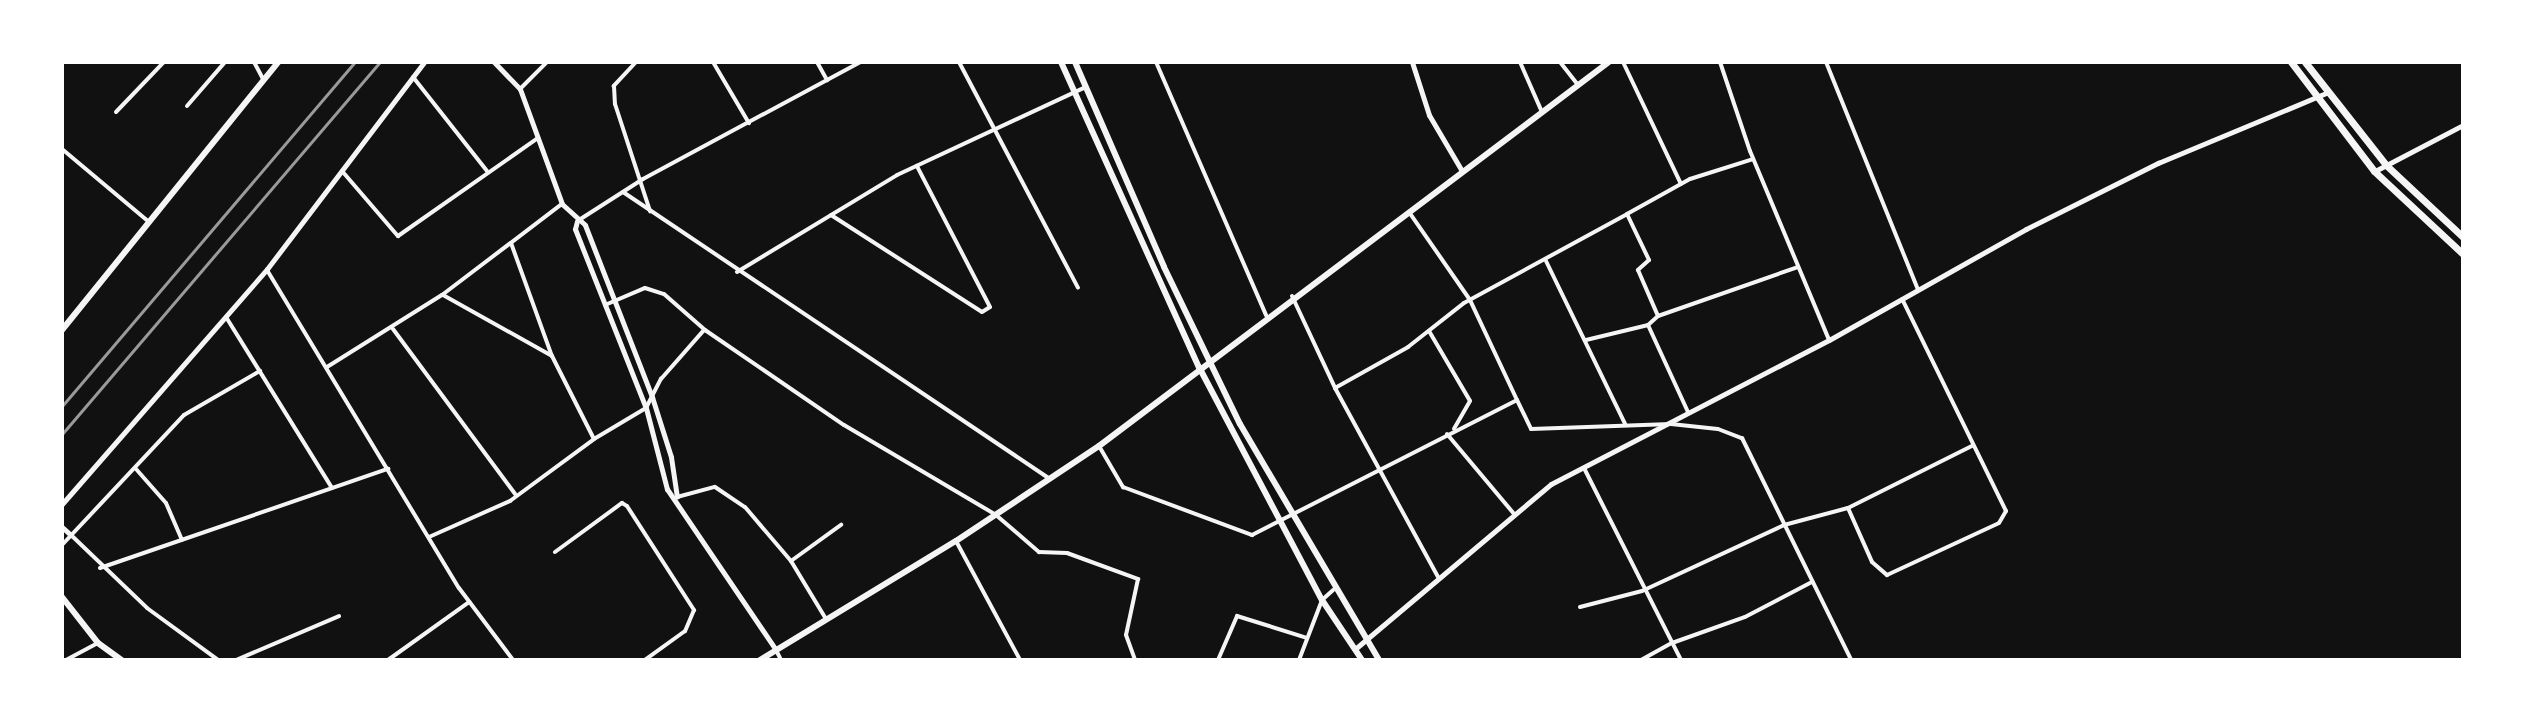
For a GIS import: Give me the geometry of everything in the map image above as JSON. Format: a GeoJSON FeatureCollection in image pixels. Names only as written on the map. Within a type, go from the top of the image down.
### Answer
{"type":"FeatureCollection","features":[{"type":"Feature","properties":{"kind":"main road"},"geometry":{"type":"LineString","coordinates":[[62,330],[151,224],[278,62]]}},
{"type":"Feature","properties":{"kind":"main road"},"geometry":{"type":"LineString","coordinates":[[1061,62],[1199,367],[1322,600],[1362,660]]}},
{"type":"Feature","properties":{"kind":"main road"},"geometry":{"type":"LineString","coordinates":[[1075,62],[1208,360],[1333,590],[1379,660]]}},
{"type":"Feature","properties":{"kind":"main road"},"geometry":{"type":"LineString","coordinates":[[760,660],[956,541],[1099,446],[1266,315],[1609,62]]}},
{"type":"Feature","properties":{"kind":"main road"},"geometry":{"type":"LineString","coordinates":[[2291,62],[2315,100],[2374,171],[2463,254]]}},
{"type":"Feature","properties":{"kind":"main road"},"geometry":{"type":"LineString","coordinates":[[2305,62],[2326,93],[2386,165],[2463,237]]}},
{"type":"Feature","properties":{"kind":"main road"},"geometry":{"type":"LineString","coordinates":[[62,597],[98,643],[121,660]]}},
{"type":"Feature","properties":{"kind":"street"},"geometry":{"type":"LineString","coordinates":[[116,112],[164,62]]}},
{"type":"Feature","properties":{"kind":"street"},"geometry":{"type":"LineString","coordinates":[[187,106],[225,62]]}},
{"type":"Feature","properties":{"kind":"street"},"geometry":{"type":"LineString","coordinates":[[254,62],[263,79]]}},
{"type":"Feature","properties":{"kind":"street"},"geometry":{"type":"LineString","coordinates":[[62,504],[267,269],[424,62]]}},
{"type":"Feature","properties":{"kind":"street"},"geometry":{"type":"LineString","coordinates":[[494,62],[520,89],[562,204],[577,221],[585,225],[652,397],[671,457],[677,497]]}},
{"type":"Feature","properties":{"kind":"street"},"geometry":{"type":"LineString","coordinates":[[520,89],[547,62]]}},
{"type":"Feature","properties":{"kind":"street"},"geometry":{"type":"LineString","coordinates":[[636,62],[614,86],[615,104],[643,179],[650,211]]}},
{"type":"Feature","properties":{"kind":"street"},"geometry":{"type":"LineString","coordinates":[[713,62],[749,123]]}},
{"type":"Feature","properties":{"kind":"street"},"geometry":{"type":"LineString","coordinates":[[817,62],[827,80]]}},
{"type":"Feature","properties":{"kind":"street"},"geometry":{"type":"LineString","coordinates":[[781,660],[677,497],[667,489],[646,408],[575,229],[577,221],[643,179],[860,62]]}},
{"type":"Feature","properties":{"kind":"street"},"geometry":{"type":"LineString","coordinates":[[959,62],[1078,288]]}},
{"type":"Feature","properties":{"kind":"street"},"geometry":{"type":"LineString","coordinates":[[1156,62],[1266,315]]}},
{"type":"Feature","properties":{"kind":"street"},"geometry":{"type":"LineString","coordinates":[[1412,62],[1429,115],[1462,171]]}},
{"type":"Feature","properties":{"kind":"street"},"geometry":{"type":"LineString","coordinates":[[1520,62],[1542,112]]}},
{"type":"Feature","properties":{"kind":"street"},"geometry":{"type":"LineString","coordinates":[[1560,62],[1578,85]]}},
{"type":"Feature","properties":{"kind":"street"},"geometry":{"type":"LineString","coordinates":[[1623,62],[1681,184]]}},
{"type":"Feature","properties":{"kind":"street"},"geometry":{"type":"LineString","coordinates":[[1720,62],[1753,159],[1829,340]]}},
{"type":"Feature","properties":{"kind":"street"},"geometry":{"type":"LineString","coordinates":[[1826,62],[1918,290]]}},
{"type":"Feature","properties":{"kind":"street"},"geometry":{"type":"LineString","coordinates":[[413,77],[487,171]]}},
{"type":"Feature","properties":{"kind":"street"},"geometry":{"type":"LineString","coordinates":[[737,272],[917,166],[1086,87]]}},
{"type":"Feature","properties":{"kind":"street"},"geometry":{"type":"LineString","coordinates":[[1355,649],[1551,484],[1671,424],[2158,163],[2326,93]]}},
{"type":"Feature","properties":{"kind":"street"},"geometry":{"type":"LineString","coordinates":[[2374,171],[2463,125]]}},
{"type":"Feature","properties":{"kind":"street"},"geometry":{"type":"LineString","coordinates":[[342,171],[398,236],[538,138]]}},
{"type":"Feature","properties":{"kind":"street"},"geometry":{"type":"LineString","coordinates":[[63,151],[151,224]]}},
{"type":"Feature","properties":{"kind":"street"},"geometry":{"type":"LineString","coordinates":[[1335,388],[1429,331],[1470,300],[1546,261],[1681,184],[1753,159]]}},
{"type":"Feature","properties":{"kind":"street"},"geometry":{"type":"LineString","coordinates":[[831,215],[982,312],[990,307],[917,166]]}},
{"type":"Feature","properties":{"kind":"street"},"geometry":{"type":"LineString","coordinates":[[623,192],[737,272],[1050,479]]}},
{"type":"Feature","properties":{"kind":"street"},"geometry":{"type":"LineString","coordinates":[[327,367],[393,329],[562,204]]}},
{"type":"Feature","properties":{"kind":"street"},"geometry":{"type":"LineString","coordinates":[[1408,211],[1470,300],[1531,429],[1671,424],[1718,429],[1742,438],[1851,660]]}},
{"type":"Feature","properties":{"kind":"street"},"geometry":{"type":"LineString","coordinates":[[1627,214],[1649,260],[1638,270],[1658,316]]}},
{"type":"Feature","properties":{"kind":"street"},"geometry":{"type":"LineString","coordinates":[[511,243],[552,356],[594,439]]}},
{"type":"Feature","properties":{"kind":"street"},"geometry":{"type":"LineString","coordinates":[[1546,261],[1625,424]]}},
{"type":"Feature","properties":{"kind":"street"},"geometry":{"type":"LineString","coordinates":[[1586,340],[1648,325],[1658,316],[1798,267]]}},
{"type":"Feature","properties":{"kind":"street"},"geometry":{"type":"LineString","coordinates":[[267,269],[469,602],[513,660]]}},
{"type":"Feature","properties":{"kind":"street"},"geometry":{"type":"LineString","coordinates":[[605,305],[645,288],[664,294],[705,330],[844,425],[996,515],[1039,552],[1067,553],[1138,579],[1126,635],[1135,660]]}},
{"type":"Feature","properties":{"kind":"street"},"geometry":{"type":"LineString","coordinates":[[442,295],[552,356]]}},
{"type":"Feature","properties":{"kind":"street"},"geometry":{"type":"LineString","coordinates":[[1292,296],[1378,472],[1439,579]]}},
{"type":"Feature","properties":{"kind":"street"},"geometry":{"type":"LineString","coordinates":[[1848,508],[1872,562],[1887,575],[1999,523],[2006,511],[1902,299]]}},
{"type":"Feature","properties":{"kind":"street"},"geometry":{"type":"LineString","coordinates":[[226,317],[332,488]]}},
{"type":"Feature","properties":{"kind":"street"},"geometry":{"type":"LineString","coordinates":[[1648,325],[1689,414]]}},
{"type":"Feature","properties":{"kind":"street"},"geometry":{"type":"LineString","coordinates":[[393,329],[515,494]]}},
{"type":"Feature","properties":{"kind":"street"},"geometry":{"type":"LineString","coordinates":[[429,537],[510,501],[515,494],[570,461],[594,439],[646,408],[705,330]]}},
{"type":"Feature","properties":{"kind":"street"},"geometry":{"type":"LineString","coordinates":[[1429,331],[1470,401],[1453,430]]}},
{"type":"Feature","properties":{"kind":"street"},"geometry":{"type":"LineString","coordinates":[[62,545],[184,415],[260,371]]}},
{"type":"Feature","properties":{"kind":"street"},"geometry":{"type":"LineString","coordinates":[[1099,446],[1123,487],[1252,535],[1293,517],[1447,433],[1517,400]]}},
{"type":"Feature","properties":{"kind":"street"},"geometry":{"type":"LineString","coordinates":[[1447,433],[1515,515]]}},
{"type":"Feature","properties":{"kind":"street"},"geometry":{"type":"LineString","coordinates":[[1580,607],[1642,591],[1784,525],[1848,508],[1972,446]]}},
{"type":"Feature","properties":{"kind":"street"},"geometry":{"type":"LineString","coordinates":[[1584,468],[1642,591],[1681,660]]}},
{"type":"Feature","properties":{"kind":"street"},"geometry":{"type":"LineString","coordinates":[[136,469],[166,503],[182,540]]}},
{"type":"Feature","properties":{"kind":"street"},"geometry":{"type":"LineString","coordinates":[[100,568],[388,469]]}},
{"type":"Feature","properties":{"kind":"street"},"geometry":{"type":"LineString","coordinates":[[677,497],[715,487],[745,507],[791,561],[826,620]]}},
{"type":"Feature","properties":{"kind":"street"},"geometry":{"type":"LineString","coordinates":[[555,552],[622,503],[627,506],[694,610],[685,631],[645,660]]}},
{"type":"Feature","properties":{"kind":"street"},"geometry":{"type":"LineString","coordinates":[[791,561],[841,525]]}},
{"type":"Feature","properties":{"kind":"street"},"geometry":{"type":"LineString","coordinates":[[62,527],[100,568],[218,660]]}},
{"type":"Feature","properties":{"kind":"street"},"geometry":{"type":"LineString","coordinates":[[956,541],[1020,660]]}},
{"type":"Feature","properties":{"kind":"street"},"geometry":{"type":"LineString","coordinates":[[1641,660],[1672,643],[1745,617],[1812,582]]}},
{"type":"Feature","properties":{"kind":"street"},"geometry":{"type":"LineString","coordinates":[[1299,660],[1322,600],[1333,590]]}},
{"type":"Feature","properties":{"kind":"street"},"geometry":{"type":"LineString","coordinates":[[388,660],[469,602]]}},
{"type":"Feature","properties":{"kind":"street"},"geometry":{"type":"LineString","coordinates":[[236,660],[339,616]]}},
{"type":"Feature","properties":{"kind":"street"},"geometry":{"type":"LineString","coordinates":[[1218,660],[1237,616],[1307,638]]}},
{"type":"Feature","properties":{"kind":"street"},"geometry":{"type":"LineString","coordinates":[[66,660],[98,643]]}},
{"type":"Feature","properties":{"kind":"railway"},"geometry":{"type":"LineString","coordinates":[[62,406],[355,62]]}},
{"type":"Feature","properties":{"kind":"railway"},"geometry":{"type":"LineString","coordinates":[[62,434],[380,62]]}}]}
